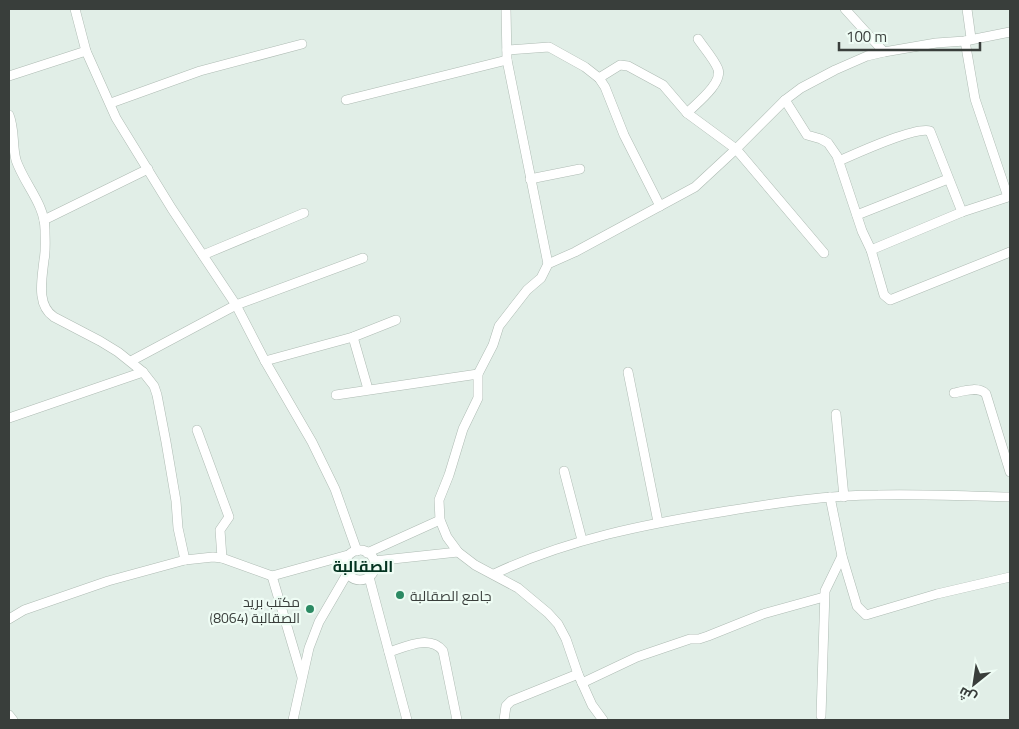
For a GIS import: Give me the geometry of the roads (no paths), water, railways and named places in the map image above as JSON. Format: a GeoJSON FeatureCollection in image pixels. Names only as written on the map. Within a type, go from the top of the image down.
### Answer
{"type":"FeatureCollection","features":[{"type":"Feature","properties":{"kind":"street"},"geometry":{"type":"LineString","coordinates":[[75,9],[86,51],[111,103],[116,118],[172,209],[236,305],[312,442],[335,489],[357,551]]}},
{"type":"Feature","properties":{"kind":"street"},"geometry":{"type":"LineString","coordinates":[[506,9],[507,55],[548,264],[541,278],[527,290],[499,326],[478,374],[478,398],[463,429],[440,500],[440,520],[447,537],[458,552],[475,565],[518,588],[548,612],[566,639],[580,679],[592,705],[603,720]]}},
{"type":"Feature","properties":{"kind":"street"},"geometry":{"type":"LineString","coordinates":[[845,9],[884,52]]}},
{"type":"Feature","properties":{"kind":"street"},"geometry":{"type":"LineString","coordinates":[[872,250],[962,212],[1009,199],[975,99],[968,40],[967,9]]}},
{"type":"Feature","properties":{"kind":"street"},"geometry":{"type":"LineString","coordinates":[[548,264],[575,252],[695,187],[785,100],[801,88],[843,66],[867,56],[884,52],[1010,32]]}},
{"type":"Feature","properties":{"kind":"street"},"geometry":{"type":"LineString","coordinates":[[687,113],[715,85],[720,76],[718,68],[698,39]]}},
{"type":"Feature","properties":{"kind":"street"},"geometry":{"type":"LineString","coordinates":[[111,103],[200,71],[302,44]]}},
{"type":"Feature","properties":{"kind":"street"},"geometry":{"type":"LineString","coordinates":[[346,100],[507,55],[548,47],[585,67],[599,78],[605,86],[624,135],[660,206]]}},
{"type":"Feature","properties":{"kind":"street"},"geometry":{"type":"LineString","coordinates":[[9,76],[86,51]]}},
{"type":"Feature","properties":{"kind":"street"},"geometry":{"type":"LineString","coordinates":[[599,78],[620,65],[628,66],[663,85],[687,113],[736,149],[824,253]]}},
{"type":"Feature","properties":{"kind":"street"},"geometry":{"type":"LineString","coordinates":[[785,100],[792,114],[807,135],[828,143],[838,161],[857,215],[872,250],[884,295],[890,300],[1010,252]]}},
{"type":"Feature","properties":{"kind":"street"},"geometry":{"type":"LineString","coordinates":[[9,115],[14,130],[15,158],[44,220],[45,250],[42,289],[45,306],[49,314],[100,341],[130,362],[143,372],[154,386],[176,501],[178,528],[186,560]]}},
{"type":"Feature","properties":{"kind":"street"},"geometry":{"type":"LineString","coordinates":[[838,161],[904,135],[926,130],[930,131],[962,212]]}},
{"type":"Feature","properties":{"kind":"street"},"geometry":{"type":"LineString","coordinates":[[530,179],[580,168]]}},
{"type":"Feature","properties":{"kind":"street"},"geometry":{"type":"LineString","coordinates":[[44,220],[148,169]]}},
{"type":"Feature","properties":{"kind":"street"},"geometry":{"type":"LineString","coordinates":[[857,215],[948,179]]}},
{"type":"Feature","properties":{"kind":"street"},"geometry":{"type":"LineString","coordinates":[[203,255],[304,213]]}},
{"type":"Feature","properties":{"kind":"street"},"geometry":{"type":"LineString","coordinates":[[130,362],[236,305],[364,258]]}},
{"type":"Feature","properties":{"kind":"street"},"geometry":{"type":"LineString","coordinates":[[266,361],[353,337],[396,320]]}},
{"type":"Feature","properties":{"kind":"street"},"geometry":{"type":"LineString","coordinates":[[353,337],[368,389]]}},
{"type":"Feature","properties":{"kind":"street"},"geometry":{"type":"LineString","coordinates":[[9,418],[143,372]]}},
{"type":"Feature","properties":{"kind":"street"},"geometry":{"type":"LineString","coordinates":[[628,372],[658,522]]}},
{"type":"Feature","properties":{"kind":"street"},"geometry":{"type":"LineString","coordinates":[[336,395],[478,374]]}},
{"type":"Feature","properties":{"kind":"street"},"geometry":{"type":"LineString","coordinates":[[954,393],[979,389],[983,390],[986,394],[1010,472]]}},
{"type":"Feature","properties":{"kind":"street"},"geometry":{"type":"LineString","coordinates":[[836,414],[844,497]]}},
{"type":"Feature","properties":{"kind":"street"},"geometry":{"type":"LineString","coordinates":[[197,430],[229,517],[220,530],[222,558]]}},
{"type":"Feature","properties":{"kind":"street"},"geometry":{"type":"LineString","coordinates":[[564,471],[582,540]]}},
{"type":"Feature","properties":{"kind":"street"},"geometry":{"type":"LineString","coordinates":[[494,574],[526,560],[582,540],[658,522],[773,504],[830,497],[876,495],[1010,497]]}},
{"type":"Feature","properties":{"kind":"street"},"geometry":{"type":"LineString","coordinates":[[830,497],[842,556],[857,606],[866,615],[936,594],[1010,577]]}},
{"type":"Feature","properties":{"kind":"street"},"geometry":{"type":"LineString","coordinates":[[9,619],[24,610],[108,581],[186,560],[222,558],[272,576],[348,556],[357,551],[367,552],[440,520]]}},
{"type":"Feature","properties":{"kind":"street"},"geometry":{"type":"LineString","coordinates":[[348,556],[344,564],[347,574],[360,580],[369,577],[374,570],[374,562],[367,552]]}},
{"type":"Feature","properties":{"kind":"street"},"geometry":{"type":"LineString","coordinates":[[374,562],[458,552]]}},
{"type":"Feature","properties":{"kind":"street"},"geometry":{"type":"LineString","coordinates":[[821,716],[824,591],[842,556]]}},
{"type":"Feature","properties":{"kind":"street"},"geometry":{"type":"LineString","coordinates":[[293,720],[309,648],[319,622],[347,574]]}},
{"type":"Feature","properties":{"kind":"street"},"geometry":{"type":"LineString","coordinates":[[272,576],[302,678]]}},
{"type":"Feature","properties":{"kind":"street"},"geometry":{"type":"LineString","coordinates":[[369,577],[407,720]]}},
{"type":"Feature","properties":{"kind":"street"},"geometry":{"type":"LineString","coordinates":[[504,720],[506,706],[511,701],[580,679],[690,639],[708,636],[764,614],[824,597]]}},
{"type":"Feature","properties":{"kind":"street"},"geometry":{"type":"LineString","coordinates":[[389,652],[426,642],[440,647],[443,651],[456,720]]}},
{"type":"Feature","properties":{"kind":"street"},"geometry":{"type":"LineString","coordinates":[[9,714],[13,720]]}},
{"type":"Feature","properties":{"kind":"place","name":"جامع الصقالبة"},"geometry":{"type":"Point","coordinates":[400,595]}},
{"type":"Feature","properties":{"kind":"place","name":"مكتب بريد الصقالبة (8064)"},"geometry":{"type":"Point","coordinates":[310,609]}},
{"type":"Feature","properties":{"kind":"district","name":"الصقالبة"},"geometry":{"type":"Point","coordinates":[363,566]}}]}
